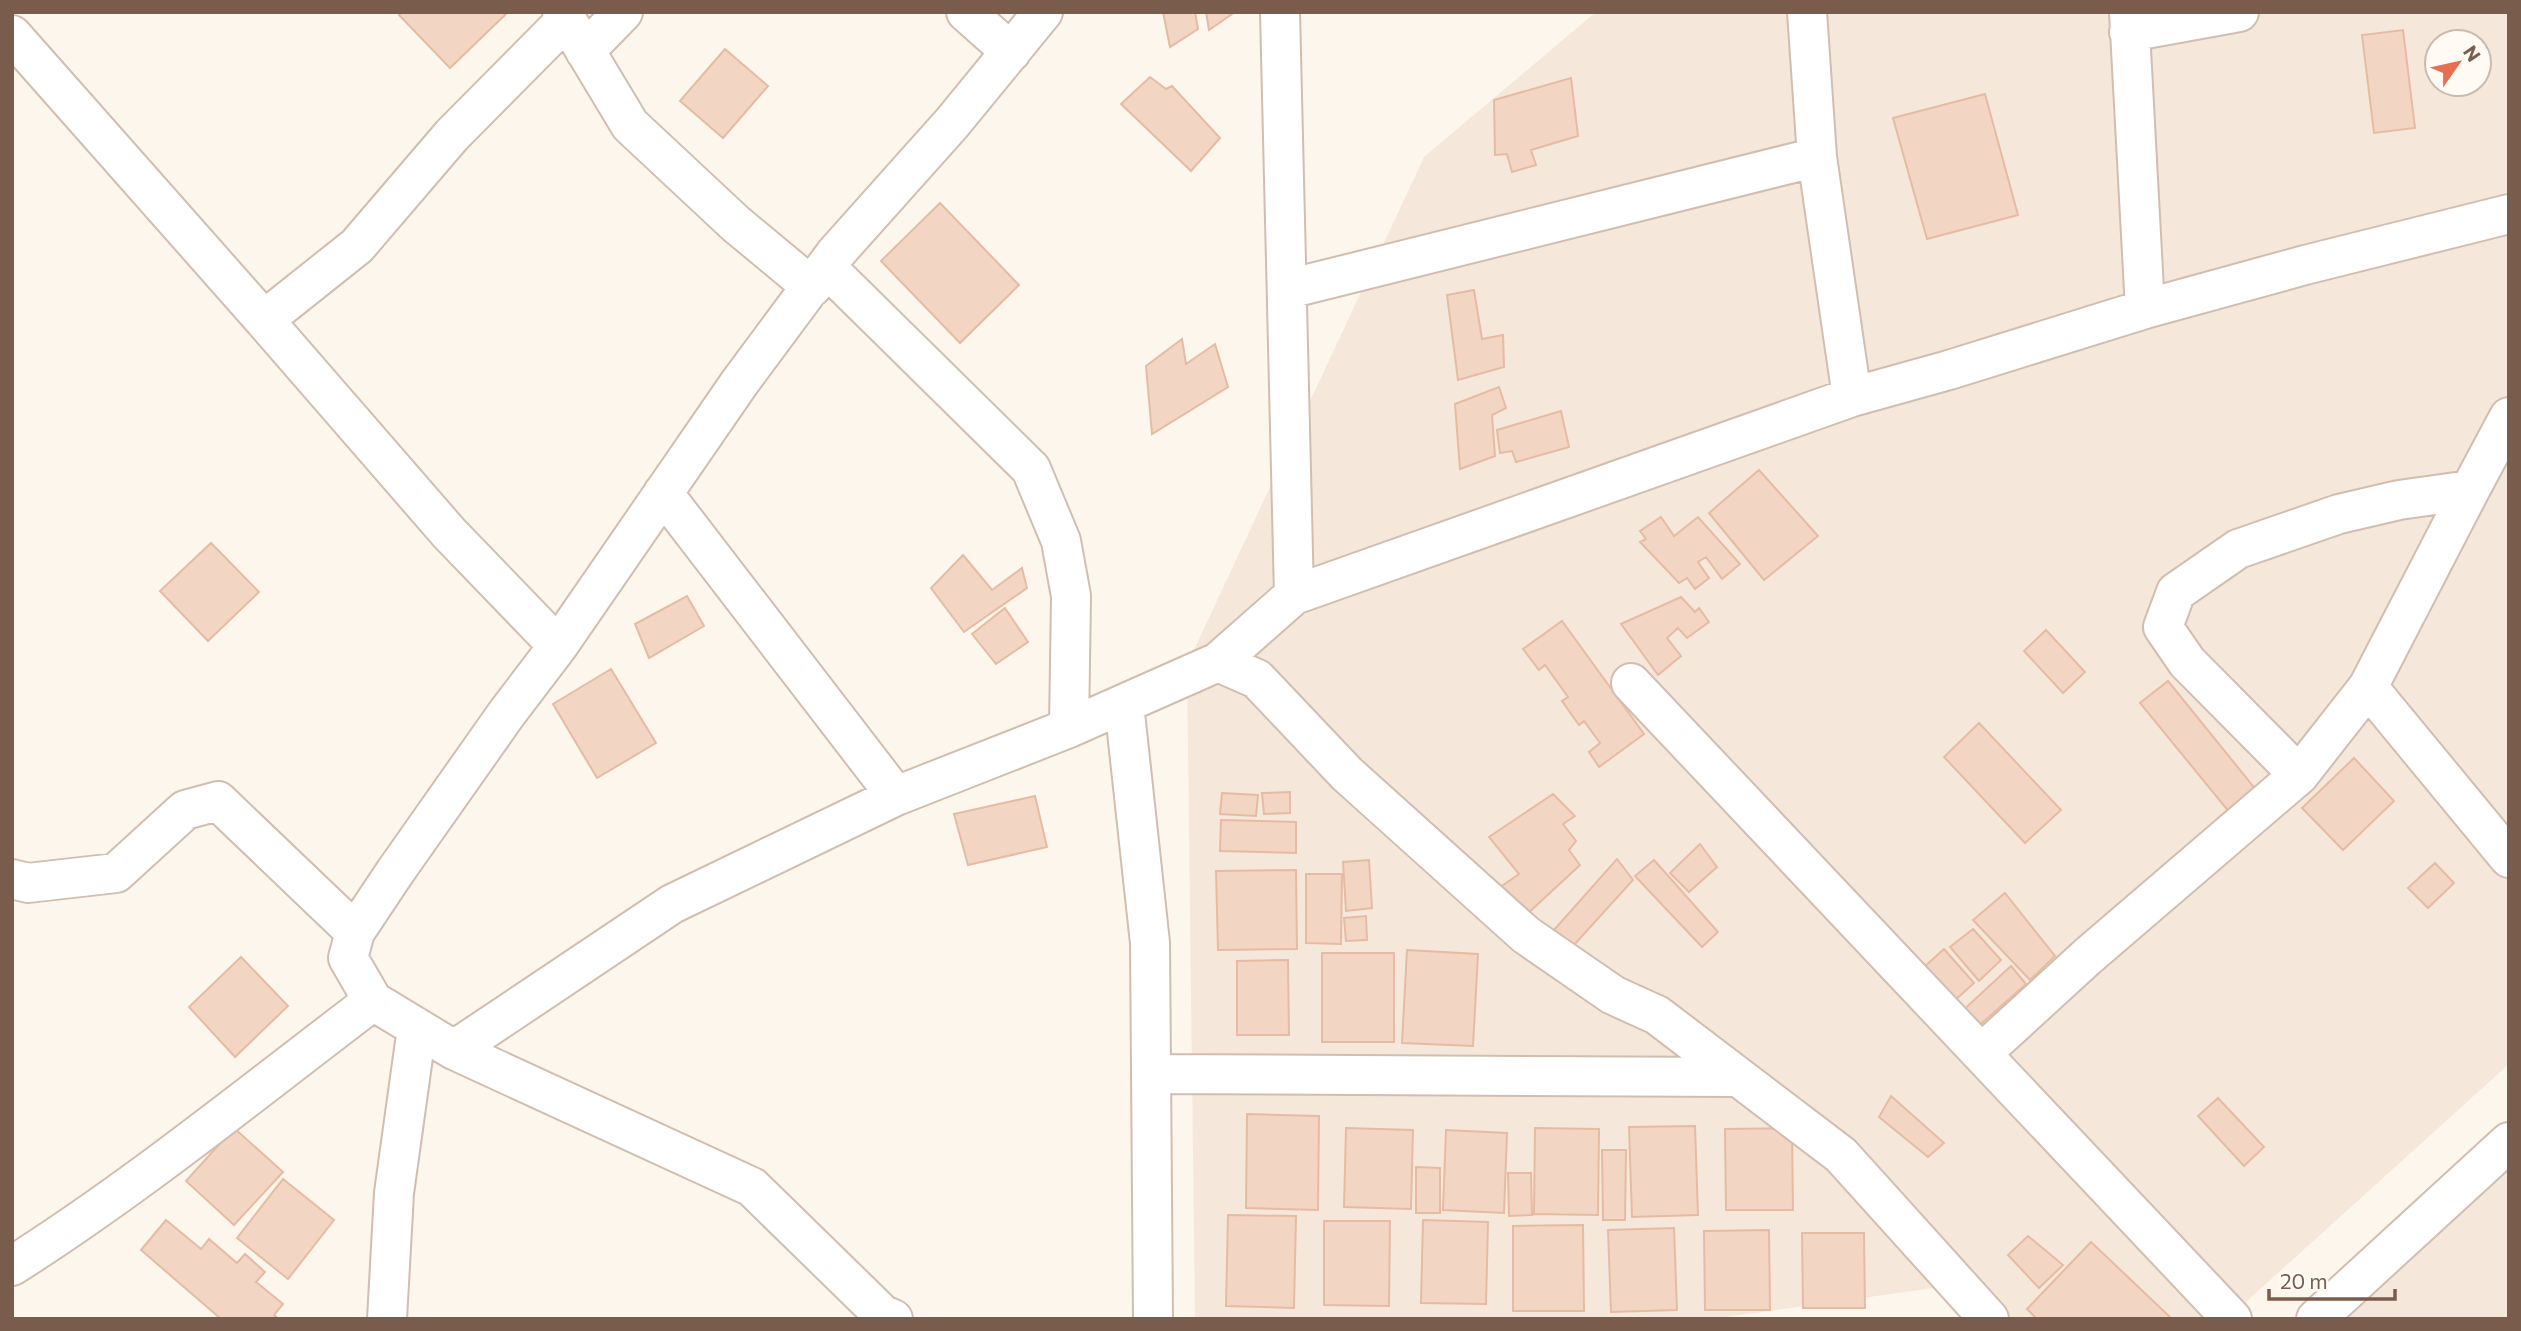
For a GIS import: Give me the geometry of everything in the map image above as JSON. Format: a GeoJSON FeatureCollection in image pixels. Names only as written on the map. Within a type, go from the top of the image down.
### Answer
{"type":"FeatureCollection","features":[{"type":"Feature","properties":{"kind":"street"},"geometry":{"type":"LineString","coordinates":[[264,320],[357,246],[452,135],[571,28],[622,12]]}},
{"type":"Feature","properties":{"kind":"street"},"geometry":{"type":"LineString","coordinates":[[966,12],[1011,52]]}},
{"type":"Feature","properties":{"kind":"street"},"geometry":{"type":"LineString","coordinates":[[883,1317],[752,1187],[454,1050],[373,1001],[348,958],[355,932],[507,713],[558,646],[740,382],[819,277],[952,123],[1043,12]]}},
{"type":"Feature","properties":{"kind":"street"},"geometry":{"type":"LineString","coordinates":[[1280,12],[1293,595]]}},
{"type":"Feature","properties":{"kind":"street"},"geometry":{"type":"LineString","coordinates":[[1807,12],[1817,157],[1852,397]]}},
{"type":"Feature","properties":{"kind":"street"},"geometry":{"type":"LineString","coordinates":[[2145,309],[2129,22],[2239,12]]}},
{"type":"Feature","properties":{"kind":"street"},"geometry":{"type":"LineString","coordinates":[[571,28],[630,125],[736,224],[819,277],[1031,469],[1061,541],[1071,597],[1069,728]]}},
{"type":"Feature","properties":{"kind":"street"},"geometry":{"type":"LineString","coordinates":[[12,35],[449,533],[558,646]]}},
{"type":"Feature","properties":{"kind":"street"},"geometry":{"type":"LineString","coordinates":[[1288,289],[1817,157]]}},
{"type":"Feature","properties":{"kind":"street"},"geometry":{"type":"LineString","coordinates":[[454,1050],[672,904],[896,796],[1069,728],[1218,662],[1293,595],[1852,397],[1950,370],[2145,309],[2305,265],[2509,214]]}},
{"type":"Feature","properties":{"kind":"street"},"geometry":{"type":"LineString","coordinates":[[1982,1054],[2088,956],[2299,775],[2368,687],[2509,417]]}},
{"type":"Feature","properties":{"kind":"street"},"geometry":{"type":"LineString","coordinates":[[2299,775],[2187,662],[2163,627],[2176,592],[2238,549],[2339,514],[2399,500],[2470,490]]}},
{"type":"Feature","properties":{"kind":"street"},"geometry":{"type":"LineString","coordinates":[[663,493],[896,796]]}},
{"type":"Feature","properties":{"kind":"street"},"geometry":{"type":"LineString","coordinates":[[1218,662],[1257,679],[1347,774],[1526,935],[1613,995],[1657,1015],[1841,1155],[1989,1319]]}},
{"type":"Feature","properties":{"kind":"street"},"geometry":{"type":"LineString","coordinates":[[1631,682],[2232,1319]]}},
{"type":"Feature","properties":{"kind":"street"},"geometry":{"type":"LineString","coordinates":[[2368,687],[2509,859]]}},
{"type":"Feature","properties":{"kind":"street"},"geometry":{"type":"LineString","coordinates":[[1124,704],[1150,943],[1153,1319]]}},
{"type":"Feature","properties":{"kind":"street"},"geometry":{"type":"LineString","coordinates":[[12,879],[28,883],[116,873],[185,810],[218,801],[355,932]]}},
{"type":"Feature","properties":{"kind":"street"},"geometry":{"type":"LineString","coordinates":[[12,1266],[170,1155],[373,1001]]}},
{"type":"Feature","properties":{"kind":"street"},"geometry":{"type":"LineString","coordinates":[[387,1319],[394,1193],[417,1028]]}},
{"type":"Feature","properties":{"kind":"street"},"geometry":{"type":"LineString","coordinates":[[1151,1074],[1738,1077]]}},
{"type":"Feature","properties":{"kind":"street"},"geometry":{"type":"LineString","coordinates":[[2316,1319],[2509,1142]]}},
{"type":"Feature","properties":{"kind":"shaded area"},"geometry":{"type":"Polygon","coordinates":[[[1596,12],[2509,12],[2509,1064],[2227,1319],[2004,1319],[1962,1284],[1712,1319],[1195,1319],[1187,665],[1424,157],[1596,12]]]}},
{"type":"Feature","properties":{"kind":"shaded area"},"geometry":{"type":"Polygon","coordinates":[[[2509,1159],[2509,1319],[2330,1319],[2509,1159]]]}},
{"type":"Feature","properties":{"kind":"building"},"geometry":{"type":"Polygon","coordinates":[[[402,12],[508,12],[450,68],[399,15],[402,12]]]}},
{"type":"Feature","properties":{"kind":"building"},"geometry":{"type":"Polygon","coordinates":[[[1163,12],[1195,12],[1198,29],[1170,47],[1163,12]]]}},
{"type":"Feature","properties":{"kind":"building"},"geometry":{"type":"Polygon","coordinates":[[[1206,12],[1235,12],[1209,30],[1206,12]]]}},
{"type":"Feature","properties":{"kind":"building"},"geometry":{"type":"Polygon","coordinates":[[[2403,30],[2415,128],[2374,133],[2362,35],[2403,30]]]}},
{"type":"Feature","properties":{"kind":"building"},"geometry":{"type":"Polygon","coordinates":[[[725,49],[768,86],[723,138],[680,101],[725,49]]]}},
{"type":"Feature","properties":{"kind":"building"},"geometry":{"type":"Polygon","coordinates":[[[1150,77],[1166,89],[1172,86],[1220,138],[1191,171],[1121,104],[1150,77]]]}},
{"type":"Feature","properties":{"kind":"building"},"geometry":{"type":"Polygon","coordinates":[[[1571,78],[1578,136],[1531,150],[1536,165],[1512,172],[1507,154],[1495,155],[1494,100],[1571,78]]]}},
{"type":"Feature","properties":{"kind":"building"},"geometry":{"type":"Polygon","coordinates":[[[1985,94],[2018,215],[1927,239],[1893,118],[1985,94]]]}},
{"type":"Feature","properties":{"kind":"building"},"geometry":{"type":"Polygon","coordinates":[[[940,203],[1019,285],[960,343],[881,261],[940,203]]]}},
{"type":"Feature","properties":{"kind":"building"},"geometry":{"type":"Polygon","coordinates":[[[1474,290],[1482,339],[1503,335],[1504,367],[1458,380],[1447,295],[1474,290]]]}},
{"type":"Feature","properties":{"kind":"building"},"geometry":{"type":"Polygon","coordinates":[[[1182,339],[1186,364],[1215,344],[1228,387],[1152,434],[1146,366],[1182,339]]]}},
{"type":"Feature","properties":{"kind":"building"},"geometry":{"type":"Polygon","coordinates":[[[1499,387],[1506,408],[1492,415],[1495,456],[1460,469],[1455,404],[1499,387]]]}},
{"type":"Feature","properties":{"kind":"building"},"geometry":{"type":"Polygon","coordinates":[[[1561,411],[1569,447],[1516,462],[1512,451],[1500,453],[1497,430],[1561,411]]]}},
{"type":"Feature","properties":{"kind":"building"},"geometry":{"type":"Polygon","coordinates":[[[1759,470],[1818,536],[1764,580],[1709,513],[1759,470]]]}},
{"type":"Feature","properties":{"kind":"building"},"geometry":{"type":"Polygon","coordinates":[[[1661,517],[1674,536],[1698,517],[1740,564],[1722,579],[1706,557],[1698,562],[1709,578],[1695,589],[1687,578],[1679,583],[1640,542],[1646,539],[1640,531],[1661,517]]]}},
{"type":"Feature","properties":{"kind":"building"},"geometry":{"type":"Polygon","coordinates":[[[211,543],[259,592],[208,641],[160,591],[211,543]]]}},
{"type":"Feature","properties":{"kind":"building"},"geometry":{"type":"Polygon","coordinates":[[[963,555],[992,590],[1022,568],[1027,588],[964,632],[931,588],[963,555]]]}},
{"type":"Feature","properties":{"kind":"building"},"geometry":{"type":"Polygon","coordinates":[[[687,596],[704,626],[649,658],[635,624],[687,596]]]}},
{"type":"Feature","properties":{"kind":"building"},"geometry":{"type":"Polygon","coordinates":[[[1681,597],[1695,612],[1699,608],[1709,622],[1687,638],[1678,628],[1667,638],[1681,656],[1658,675],[1621,624],[1681,597]]]}},
{"type":"Feature","properties":{"kind":"building"},"geometry":{"type":"Polygon","coordinates":[[[1005,608],[1028,642],[996,664],[972,634],[1005,608]]]}},
{"type":"Feature","properties":{"kind":"building"},"geometry":{"type":"Polygon","coordinates":[[[1562,621],[1644,734],[1599,767],[1589,752],[1600,743],[1584,721],[1579,725],[1562,701],[1568,697],[1545,665],[1539,670],[1523,649],[1562,621]]]}},
{"type":"Feature","properties":{"kind":"building"},"geometry":{"type":"Polygon","coordinates":[[[2046,630],[2085,672],[2063,693],[2024,651],[2046,630]]]}},
{"type":"Feature","properties":{"kind":"building"},"geometry":{"type":"Polygon","coordinates":[[[611,669],[656,743],[597,778],[553,704],[611,669]]]}},
{"type":"Feature","properties":{"kind":"building"},"geometry":{"type":"Polygon","coordinates":[[[2168,681],[2257,791],[2230,813],[2140,703],[2168,681]]]}},
{"type":"Feature","properties":{"kind":"building"},"geometry":{"type":"Polygon","coordinates":[[[1979,723],[2061,810],[2025,843],[1944,757],[1979,723]]]}},
{"type":"Feature","properties":{"kind":"building"},"geometry":{"type":"Polygon","coordinates":[[[2354,758],[2394,801],[2343,850],[2302,808],[2354,758]]]}},
{"type":"Feature","properties":{"kind":"building"},"geometry":{"type":"Polygon","coordinates":[[[1290,792],[1290,813],[1264,814],[1262,793],[1290,792]]]}},
{"type":"Feature","properties":{"kind":"building"},"geometry":{"type":"Polygon","coordinates":[[[1222,793],[1258,795],[1256,816],[1220,814],[1222,793]]]}},
{"type":"Feature","properties":{"kind":"building"},"geometry":{"type":"Polygon","coordinates":[[[1553,794],[1575,816],[1563,824],[1576,841],[1569,850],[1580,865],[1526,915],[1499,888],[1519,874],[1489,837],[1553,794]]]}},
{"type":"Feature","properties":{"kind":"building"},"geometry":{"type":"Polygon","coordinates":[[[1035,796],[1047,847],[968,865],[954,814],[1035,796]]]}},
{"type":"Feature","properties":{"kind":"building"},"geometry":{"type":"Polygon","coordinates":[[[1221,820],[1296,822],[1296,853],[1220,851],[1221,820]]]}},
{"type":"Feature","properties":{"kind":"building"},"geometry":{"type":"Polygon","coordinates":[[[1700,844],[1717,867],[1689,892],[1670,873],[1700,844]]]}},
{"type":"Feature","properties":{"kind":"building"},"geometry":{"type":"Polygon","coordinates":[[[1617,859],[1633,880],[1573,946],[1554,930],[1617,859]]]}},
{"type":"Feature","properties":{"kind":"building"},"geometry":{"type":"Polygon","coordinates":[[[1369,860],[1372,908],[1346,911],[1343,862],[1369,860]]]}},
{"type":"Feature","properties":{"kind":"building"},"geometry":{"type":"Polygon","coordinates":[[[1654,860],[1718,932],[1702,947],[1635,876],[1654,860]]]}},
{"type":"Feature","properties":{"kind":"building"},"geometry":{"type":"Polygon","coordinates":[[[2435,863],[2454,883],[2428,908],[2408,888],[2435,863]]]}},
{"type":"Feature","properties":{"kind":"building"},"geometry":{"type":"Polygon","coordinates":[[[1296,870],[1297,949],[1218,950],[1216,871],[1296,870]]]}},
{"type":"Feature","properties":{"kind":"building"},"geometry":{"type":"Polygon","coordinates":[[[1306,874],[1342,874],[1341,944],[1306,943],[1306,874]]]}},
{"type":"Feature","properties":{"kind":"building"},"geometry":{"type":"Polygon","coordinates":[[[2005,893],[2055,956],[2030,980],[1973,920],[2005,893]]]}},
{"type":"Feature","properties":{"kind":"building"},"geometry":{"type":"Polygon","coordinates":[[[1366,916],[1367,940],[1346,941],[1344,918],[1366,916]]]}},
{"type":"Feature","properties":{"kind":"building"},"geometry":{"type":"Polygon","coordinates":[[[1973,929],[2001,960],[1979,981],[1950,947],[1973,929]]]}},
{"type":"Feature","properties":{"kind":"building"},"geometry":{"type":"Polygon","coordinates":[[[1944,949],[1974,983],[1953,1002],[1923,968],[1944,949]]]}},
{"type":"Feature","properties":{"kind":"building"},"geometry":{"type":"Polygon","coordinates":[[[1407,950],[1478,954],[1473,1046],[1402,1043],[1407,950]]]}},
{"type":"Feature","properties":{"kind":"building"},"geometry":{"type":"Polygon","coordinates":[[[1322,953],[1394,953],[1394,1042],[1322,1042],[1322,953]]]}},
{"type":"Feature","properties":{"kind":"building"},"geometry":{"type":"Polygon","coordinates":[[[241,957],[288,1006],[235,1057],[189,1007],[241,957]]]}},
{"type":"Feature","properties":{"kind":"building"},"geometry":{"type":"Polygon","coordinates":[[[1288,960],[1289,1035],[1237,1035],[1237,961],[1288,960]]]}},
{"type":"Feature","properties":{"kind":"building"},"geometry":{"type":"Polygon","coordinates":[[[2011,966],[2026,984],[1974,1030],[1960,1013],[2011,966]]]}},
{"type":"Feature","properties":{"kind":"building"},"geometry":{"type":"Polygon","coordinates":[[[1891,1096],[1944,1143],[1928,1157],[1879,1117],[1891,1096]]]}},
{"type":"Feature","properties":{"kind":"building"},"geometry":{"type":"Polygon","coordinates":[[[2218,1098],[2264,1147],[2244,1166],[2198,1116],[2218,1098]]]}},
{"type":"Feature","properties":{"kind":"building"},"geometry":{"type":"Polygon","coordinates":[[[1247,1114],[1319,1116],[1318,1210],[1246,1208],[1247,1114]]]}},
{"type":"Feature","properties":{"kind":"building"},"geometry":{"type":"Polygon","coordinates":[[[1695,1126],[1698,1215],[1632,1217],[1629,1127],[1695,1126]]]}},
{"type":"Feature","properties":{"kind":"building"},"geometry":{"type":"Polygon","coordinates":[[[234,1128],[283,1172],[234,1225],[186,1181],[234,1128]]]}},
{"type":"Feature","properties":{"kind":"building"},"geometry":{"type":"Polygon","coordinates":[[[1346,1128],[1413,1130],[1411,1209],[1344,1207],[1346,1128]]]}},
{"type":"Feature","properties":{"kind":"building"},"geometry":{"type":"Polygon","coordinates":[[[1535,1128],[1599,1129],[1598,1215],[1534,1214],[1535,1128]]]}},
{"type":"Feature","properties":{"kind":"building"},"geometry":{"type":"Polygon","coordinates":[[[1792,1128],[1793,1210],[1726,1210],[1725,1129],[1792,1128]]]}},
{"type":"Feature","properties":{"kind":"building"},"geometry":{"type":"Polygon","coordinates":[[[1446,1130],[1507,1133],[1504,1213],[1443,1210],[1446,1130]]]}},
{"type":"Feature","properties":{"kind":"building"},"geometry":{"type":"Polygon","coordinates":[[[1602,1150],[1626,1150],[1625,1220],[1603,1220],[1602,1150]]]}},
{"type":"Feature","properties":{"kind":"building"},"geometry":{"type":"Polygon","coordinates":[[[1416,1167],[1440,1168],[1440,1213],[1416,1213],[1416,1167]]]}},
{"type":"Feature","properties":{"kind":"building"},"geometry":{"type":"Polygon","coordinates":[[[1508,1173],[1531,1173],[1532,1215],[1509,1216],[1508,1173]]]}},
{"type":"Feature","properties":{"kind":"building"},"geometry":{"type":"Polygon","coordinates":[[[283,1179],[334,1220],[288,1279],[237,1238],[283,1179]]]}},
{"type":"Feature","properties":{"kind":"building"},"geometry":{"type":"Polygon","coordinates":[[[1228,1215],[1296,1216],[1294,1308],[1226,1306],[1228,1215]]]}},
{"type":"Feature","properties":{"kind":"building"},"geometry":{"type":"Polygon","coordinates":[[[166,1220],[201,1249],[209,1239],[237,1263],[245,1254],[265,1272],[256,1282],[283,1304],[274,1315],[279,1319],[221,1319],[141,1250],[166,1220]]]}},
{"type":"Feature","properties":{"kind":"building"},"geometry":{"type":"Polygon","coordinates":[[[1423,1220],[1488,1222],[1486,1304],[1421,1303],[1423,1220]]]}},
{"type":"Feature","properties":{"kind":"building"},"geometry":{"type":"Polygon","coordinates":[[[1324,1221],[1390,1221],[1389,1306],[1324,1305],[1324,1221]]]}},
{"type":"Feature","properties":{"kind":"building"},"geometry":{"type":"Polygon","coordinates":[[[1583,1225],[1584,1311],[1513,1311],[1513,1226],[1583,1225]]]}},
{"type":"Feature","properties":{"kind":"building"},"geometry":{"type":"Polygon","coordinates":[[[1674,1228],[1677,1310],[1611,1312],[1608,1230],[1674,1228]]]}},
{"type":"Feature","properties":{"kind":"building"},"geometry":{"type":"Polygon","coordinates":[[[1769,1230],[1770,1310],[1705,1310],[1704,1231],[1769,1230]]]}},
{"type":"Feature","properties":{"kind":"building"},"geometry":{"type":"Polygon","coordinates":[[[1802,1233],[1864,1233],[1865,1308],[1803,1308],[1802,1233]]]}},
{"type":"Feature","properties":{"kind":"building"},"geometry":{"type":"Polygon","coordinates":[[[2028,1236],[2063,1265],[2039,1288],[2008,1255],[2028,1236]]]}},
{"type":"Feature","properties":{"kind":"building"},"geometry":{"type":"Polygon","coordinates":[[[2091,1242],[2170,1317],[2037,1319],[2027,1309],[2091,1242]]]}}]}
